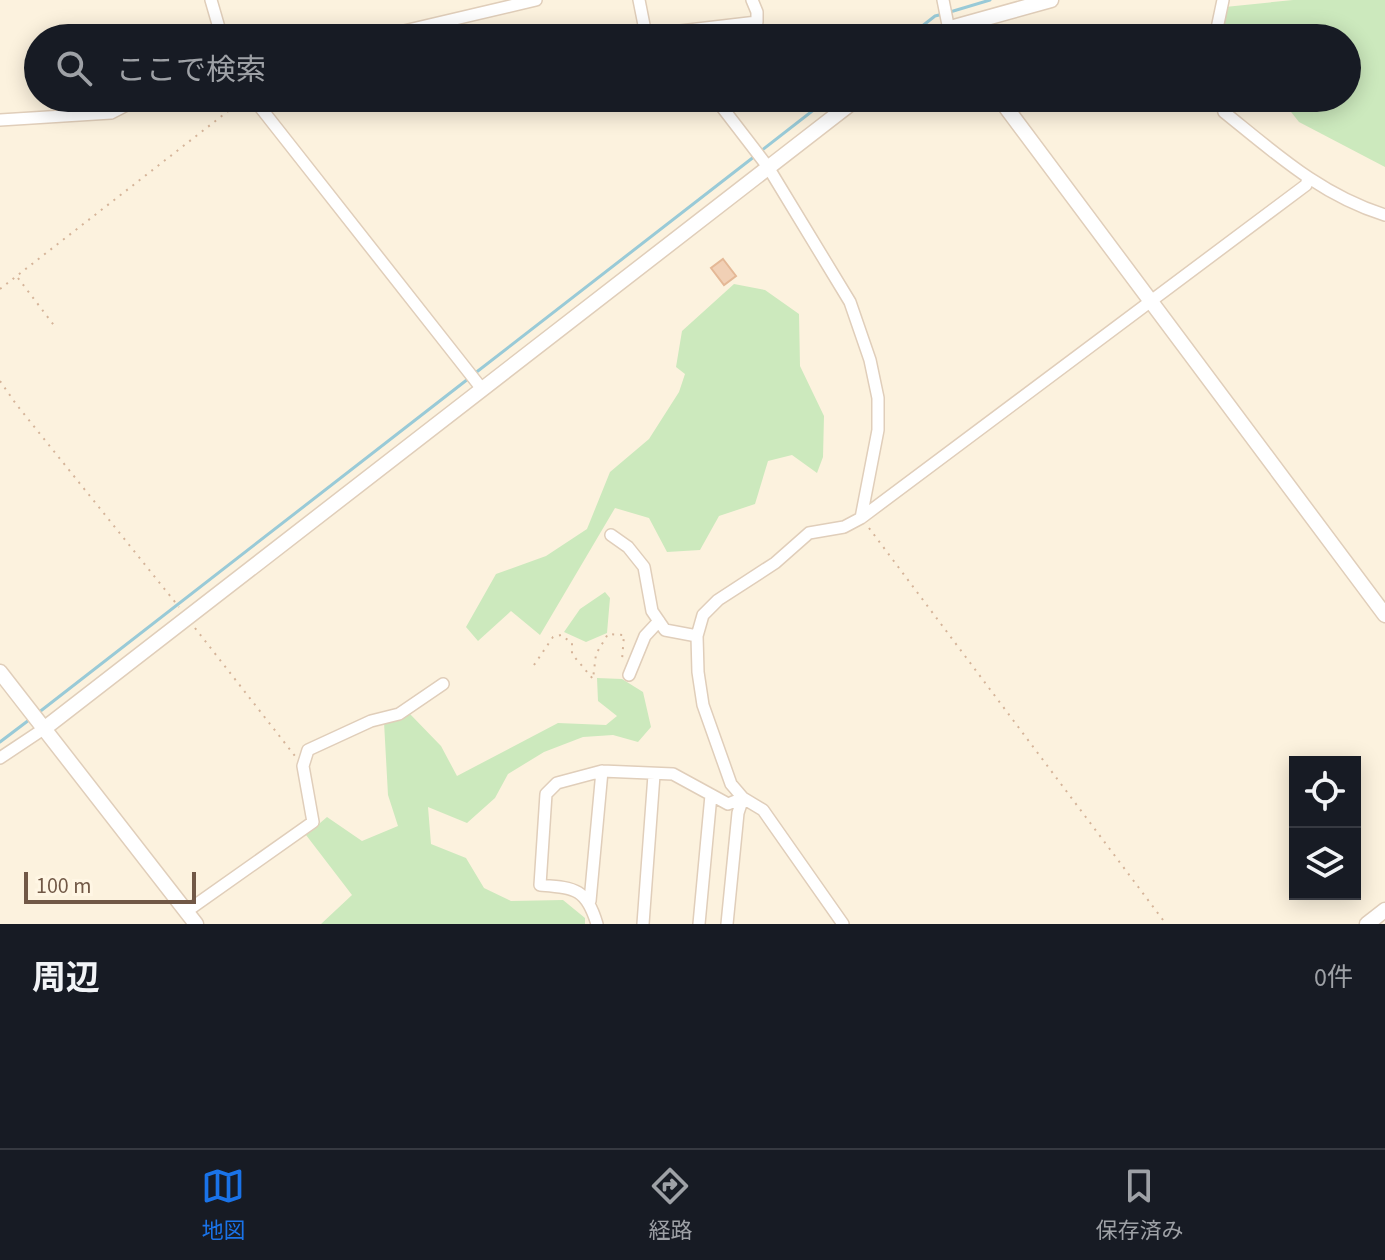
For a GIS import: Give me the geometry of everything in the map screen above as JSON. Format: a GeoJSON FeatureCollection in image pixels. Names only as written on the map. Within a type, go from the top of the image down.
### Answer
{"type":"FeatureCollection","features":[{"type":"Feature","properties":{"kind":"street"},"geometry":{"type":"LineString","coordinates":[[211,0],[218,24]]}},
{"type":"Feature","properties":{"kind":"street"},"geometry":{"type":"LineString","coordinates":[[434,24],[536,0]]}},
{"type":"Feature","properties":{"kind":"street"},"geometry":{"type":"LineString","coordinates":[[639,0],[644,24]]}},
{"type":"Feature","properties":{"kind":"street"},"geometry":{"type":"LineString","coordinates":[[744,24],[757,22],[752,0]]}},
{"type":"Feature","properties":{"kind":"street"},"geometry":{"type":"LineString","coordinates":[[943,0],[948,24]]}},
{"type":"Feature","properties":{"kind":"street"},"geometry":{"type":"LineString","coordinates":[[973,24],[1051,0]]}},
{"type":"Feature","properties":{"kind":"street"},"geometry":{"type":"LineString","coordinates":[[1218,24],[1223,0]]}},
{"type":"Feature","properties":{"kind":"street"},"geometry":{"type":"LineString","coordinates":[[0,120],[113,112]]}},
{"type":"Feature","properties":{"kind":"street"},"geometry":{"type":"LineString","coordinates":[[264,112],[482,389]]}},
{"type":"Feature","properties":{"kind":"street"},"geometry":{"type":"LineString","coordinates":[[726,112],[768,167],[850,302],[870,360],[878,398],[878,430],[861,518]]}},
{"type":"Feature","properties":{"kind":"street"},"geometry":{"type":"LineString","coordinates":[[0,758],[45,728],[840,112]]}},
{"type":"Feature","properties":{"kind":"street"},"geometry":{"type":"LineString","coordinates":[[1009,112],[1385,615]]}},
{"type":"Feature","properties":{"kind":"street"},"geometry":{"type":"LineString","coordinates":[[1224,112],[1308,179],[1352,205],[1385,215]]}},
{"type":"Feature","properties":{"kind":"street"},"geometry":{"type":"LineString","coordinates":[[843,924],[763,810],[743,798],[731,784],[703,705],[697,636],[703,615],[718,600],[775,563],[809,533],[844,527],[861,518],[1151,303],[1306,185],[1308,179]]}},
{"type":"Feature","properties":{"kind":"street"},"geometry":{"type":"LineString","coordinates":[[611,535],[628,547],[644,567],[652,611],[665,630],[697,636]]}},
{"type":"Feature","properties":{"kind":"street"},"geometry":{"type":"LineString","coordinates":[[629,675],[645,636],[659,621]]}},
{"type":"Feature","properties":{"kind":"street"},"geometry":{"type":"LineString","coordinates":[[0,672],[196,924]]}},
{"type":"Feature","properties":{"kind":"street"},"geometry":{"type":"LineString","coordinates":[[187,911],[313,822],[303,766],[308,750],[371,721],[399,714],[443,684]]}},
{"type":"Feature","properties":{"kind":"street"},"geometry":{"type":"LineString","coordinates":[[590,901],[577,891],[540,885],[546,794],[557,783],[602,771],[673,774],[728,804],[743,798]]}},
{"type":"Feature","properties":{"kind":"street"},"geometry":{"type":"LineString","coordinates":[[597,924],[590,901],[602,771]]}},
{"type":"Feature","properties":{"kind":"street"},"geometry":{"type":"LineString","coordinates":[[643,924],[654,775]]}},
{"type":"Feature","properties":{"kind":"street"},"geometry":{"type":"LineString","coordinates":[[699,924],[711,795]]}},
{"type":"Feature","properties":{"kind":"street"},"geometry":{"type":"LineString","coordinates":[[727,924],[738,813],[743,798]]}},
{"type":"Feature","properties":{"kind":"street"},"geometry":{"type":"LineString","coordinates":[[1367,924],[1385,910]]}},
{"type":"Feature","properties":{"kind":"path"},"geometry":{"type":"LineString","coordinates":[[0,289],[227,112]]}},
{"type":"Feature","properties":{"kind":"path"},"geometry":{"type":"LineString","coordinates":[[17,276],[56,328]]}},
{"type":"Feature","properties":{"kind":"path"},"geometry":{"type":"LineString","coordinates":[[0,381],[303,766]]}},
{"type":"Feature","properties":{"kind":"path"},"geometry":{"type":"LineString","coordinates":[[861,518],[1166,924]]}},
{"type":"Feature","properties":{"kind":"path"},"geometry":{"type":"LineString","coordinates":[[534,665],[553,637],[561,635],[572,643],[572,654],[593,679],[596,654],[608,634],[624,635],[621,653],[624,676],[629,675]]}},
{"type":"Feature","properties":{"kind":"green space"},"geometry":{"type":"Polygon","coordinates":[[[1293,0],[1385,0],[1385,167],[1299,122],[1291,112],[1361,112],[1361,24],[1212,24],[1215,8],[1293,0]]]}},
{"type":"Feature","properties":{"kind":"green space"},"geometry":{"type":"Polygon","coordinates":[[[734,284],[765,290],[799,314],[800,366],[824,416],[823,457],[817,473],[792,455],[768,461],[755,504],[719,516],[700,550],[667,552],[649,518],[615,508],[540,635],[511,611],[478,641],[466,627],[496,574],[546,556],[587,529],[610,472],[649,439],[679,392],[685,374],[676,367],[682,331],[734,284]]]}},
{"type":"Feature","properties":{"kind":"green space"},"geometry":{"type":"Polygon","coordinates":[[[605,592],[610,598],[607,633],[586,642],[564,632],[580,609],[605,592]]]}},
{"type":"Feature","properties":{"kind":"green space"},"geometry":{"type":"Polygon","coordinates":[[[597,678],[622,679],[643,692],[651,727],[638,742],[613,735],[583,737],[544,752],[508,774],[495,798],[467,823],[428,807],[431,844],[466,858],[484,888],[511,901],[563,900],[585,918],[585,924],[321,924],[352,895],[306,835],[327,817],[362,841],[398,826],[388,795],[384,722],[409,713],[441,746],[457,776],[558,723],[606,725],[617,716],[598,701],[597,678]]]}},
{"type":"Feature","properties":{"kind":"building"},"geometry":{"type":"Polygon","coordinates":[[[723,259],[736,276],[724,285],[711,268],[723,259]]]}},
{"type":"Feature","properties":{"kind":"waterway"},"geometry":{"type":"LineString","coordinates":[[950,12],[990,0]]}},
{"type":"Feature","properties":{"kind":"waterway"},"geometry":{"type":"LineString","coordinates":[[925,24],[943,14]]}},
{"type":"Feature","properties":{"kind":"waterway"},"geometry":{"type":"LineString","coordinates":[[761,151],[811,112]]}},
{"type":"Feature","properties":{"kind":"waterway"},"geometry":{"type":"LineString","coordinates":[[474,374],[755,156]]}},
{"type":"Feature","properties":{"kind":"waterway"},"geometry":{"type":"LineString","coordinates":[[38,713],[468,379]]}},
{"type":"Feature","properties":{"kind":"waterway"},"geometry":{"type":"LineString","coordinates":[[0,742],[29,720]]}}]}
